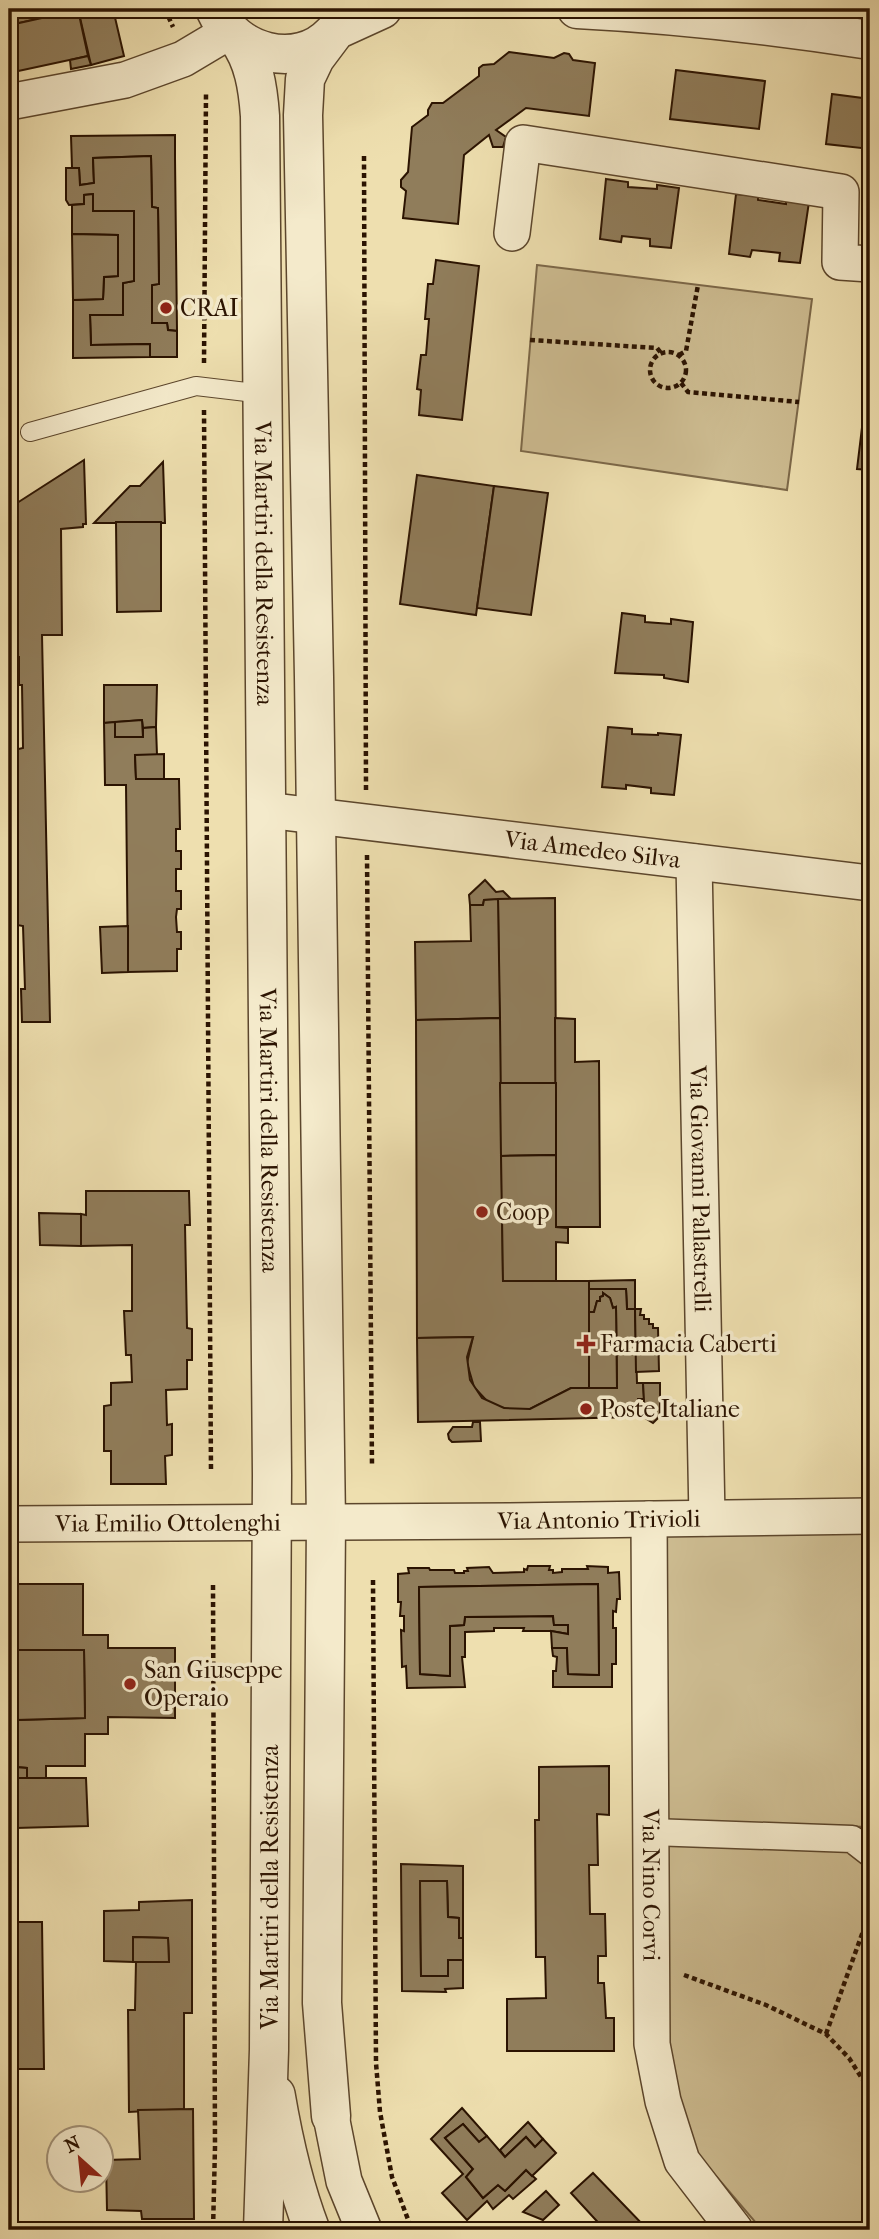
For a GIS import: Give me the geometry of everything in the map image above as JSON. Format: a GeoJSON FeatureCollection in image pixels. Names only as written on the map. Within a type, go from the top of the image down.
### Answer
{"type":"FeatureCollection","features":[{"type":"Feature","properties":{"kind":"street"},"geometry":{"type":"LineString","coordinates":[[9,102],[125,80],[183,59],[223,21],[250,47],[283,54],[315,46],[329,37],[343,20],[382,9]]}},
{"type":"Feature","properties":{"kind":"street"},"geometry":{"type":"LineString","coordinates":[[577,9],[756,16],[870,40]]}},
{"type":"Feature","properties":{"kind":"street","name":"Via Martiri della Resistenza"},"geometry":{"type":"LineString","coordinates":[[331,2116],[322,2003],[326,1522],[303,97],[305,79],[315,58],[343,20]]}},
{"type":"Feature","properties":{"kind":"street","name":"Via Martiri della Resistenza"},"geometry":{"type":"LineString","coordinates":[[223,21],[249,57],[259,100],[271,1181],[272,1522],[270,2050],[263,2230]]}},
{"type":"Feature","properties":{"kind":"street"},"geometry":{"type":"LineString","coordinates":[[512,233],[523,143],[841,192],[840,262],[870,264]]}},
{"type":"Feature","properties":{"kind":"street"},"geometry":{"type":"LineString","coordinates":[[263,498],[310,498]]}},
{"type":"Feature","properties":{"kind":"street","name":"Via Amedeo Silva"},"geometry":{"type":"LineString","coordinates":[[266,810],[870,883]]}},
{"type":"Feature","properties":{"kind":"street","name":"Via Giovanni Pallastrelli"},"geometry":{"type":"LineString","coordinates":[[694,862],[707,1518]]}},
{"type":"Feature","properties":{"kind":"street","name":"Via Antonio Trivioli"},"geometry":{"type":"LineString","coordinates":[[326,1522],[870,1516]]}},
{"type":"Feature","properties":{"kind":"street","name":"Via Nino Corvi"},"geometry":{"type":"LineString","coordinates":[[649,1519],[652,2044],[663,2101],[682,2161],[735,2230]]}},
{"type":"Feature","properties":{"kind":"street","name":"Via Emilio Ottolenghi"},"geometry":{"type":"LineString","coordinates":[[9,1524],[326,1522]]}},
{"type":"Feature","properties":{"kind":"street"},"geometry":{"type":"LineString","coordinates":[[651,1832],[852,1839],[870,1853]]}},
{"type":"Feature","properties":{"kind":"street"},"geometry":{"type":"LineString","coordinates":[[270,2050],[284,2137],[301,2202],[312,2230]]}},
{"type":"Feature","properties":{"kind":"street"},"geometry":{"type":"LineString","coordinates":[[331,2116],[344,2181],[364,2230]]}},
{"type":"Feature","properties":{"kind":"lane"},"geometry":{"type":"LineString","coordinates":[[30,432],[196,386],[263,394]]}},
{"type":"Feature","properties":{"kind":"path"},"geometry":{"type":"LineString","coordinates":[[206,94],[204,387],[211,1472]]}},
{"type":"Feature","properties":{"kind":"path"},"geometry":{"type":"LineString","coordinates":[[364,156],[366,793]]}},
{"type":"Feature","properties":{"kind":"path"},"geometry":{"type":"LineString","coordinates":[[679,355],[686,351],[698,285]]}},
{"type":"Feature","properties":{"kind":"path"},"geometry":{"type":"LineString","coordinates":[[530,340],[657,348],[661,353]]}},
{"type":"Feature","properties":{"kind":"path"},"geometry":{"type":"LineString","coordinates":[[674,352],[679,355],[686,366],[681,383],[664,388],[651,377],[652,360],[661,353],[674,352]]}},
{"type":"Feature","properties":{"kind":"path"},"geometry":{"type":"LineString","coordinates":[[681,383],[688,392],[799,402]]}},
{"type":"Feature","properties":{"kind":"path"},"geometry":{"type":"LineString","coordinates":[[367,842],[372,1466]]}},
{"type":"Feature","properties":{"kind":"path"},"geometry":{"type":"LineString","coordinates":[[373,1580],[376,2063],[382,2122],[392,2177],[412,2230]]}},
{"type":"Feature","properties":{"kind":"path"},"geometry":{"type":"LineString","coordinates":[[213,1585],[213,2230]]}},
{"type":"Feature","properties":{"kind":"path"},"geometry":{"type":"LineString","coordinates":[[826,2034],[870,1912]]}},
{"type":"Feature","properties":{"kind":"path"},"geometry":{"type":"LineString","coordinates":[[682,1974],[766,2005],[826,2034],[849,2058],[870,2091]]}},
{"type":"Feature","properties":{"kind":"shaded area"},"geometry":{"type":"Polygon","coordinates":[[[537,265],[812,299],[787,490],[521,451],[537,265]]]}},
{"type":"Feature","properties":{"kind":"shaded area"},"geometry":{"type":"Polygon","coordinates":[[[870,1531],[870,1827],[666,1821],[664,1534],[870,1531]]]}},
{"type":"Feature","properties":{"kind":"shaded area"},"geometry":{"type":"Polygon","coordinates":[[[657,1844],[852,1851],[870,1865],[870,2230],[762,2230],[698,2155],[664,2059],[657,1844]]]}},
{"type":"Feature","properties":{"kind":"building"},"geometry":{"type":"Polygon","coordinates":[[[9,9],[78,9],[78,10],[10,25],[9,9]]]}},
{"type":"Feature","properties":{"kind":"building"},"geometry":{"type":"Polygon","coordinates":[[[78,9],[113,9],[124,56],[91,65],[78,9]]]}},
{"type":"Feature","properties":{"kind":"building"},"geometry":{"type":"Polygon","coordinates":[[[78,10],[88,56],[9,73],[9,21],[10,25],[78,10]]]}},
{"type":"Feature","properties":{"kind":"building"},"geometry":{"type":"Polygon","coordinates":[[[509,52],[554,58],[564,53],[569,54],[573,60],[595,63],[589,116],[526,108],[496,130],[506,137],[503,147],[493,147],[489,135],[464,155],[458,224],[403,218],[406,191],[401,187],[401,180],[408,172],[412,127],[428,115],[432,103],[443,103],[479,76],[479,68],[494,64],[509,52]]]}},
{"type":"Feature","properties":{"kind":"building"},"geometry":{"type":"Polygon","coordinates":[[[88,56],[91,65],[71,69],[70,60],[88,56]]]}},
{"type":"Feature","properties":{"kind":"building"},"geometry":{"type":"Polygon","coordinates":[[[676,70],[765,81],[759,129],[670,119],[676,70]]]}},
{"type":"Feature","properties":{"kind":"building"},"geometry":{"type":"Polygon","coordinates":[[[832,94],[870,99],[870,149],[826,144],[832,94]]]}},
{"type":"Feature","properties":{"kind":"building"},"geometry":{"type":"Polygon","coordinates":[[[175,135],[177,331],[168,330],[167,323],[152,323],[152,285],[159,284],[158,208],[152,207],[151,156],[93,158],[94,183],[80,185],[79,168],[72,168],[71,136],[175,135]]]}},
{"type":"Feature","properties":{"kind":"building"},"geometry":{"type":"Polygon","coordinates":[[[9,142],[14,243],[9,244],[9,142]]]}},
{"type":"Feature","properties":{"kind":"building"},"geometry":{"type":"Polygon","coordinates":[[[151,156],[152,207],[158,208],[159,284],[152,285],[152,323],[167,323],[168,330],[177,331],[177,357],[150,357],[150,344],[91,345],[90,315],[123,315],[123,283],[134,281],[134,211],[93,211],[93,194],[84,195],[84,204],[69,205],[66,200],[66,168],[79,168],[80,185],[94,183],[93,158],[151,156]]]}},
{"type":"Feature","properties":{"kind":"building"},"geometry":{"type":"Polygon","coordinates":[[[606,179],[628,182],[628,187],[657,189],[657,185],[679,188],[671,248],[650,246],[650,239],[622,236],[621,242],[600,239],[606,179]]]}},
{"type":"Feature","properties":{"kind":"building"},"geometry":{"type":"Polygon","coordinates":[[[93,194],[93,211],[134,211],[134,281],[123,283],[123,315],[90,315],[91,345],[150,344],[150,357],[73,358],[73,300],[103,299],[104,277],[118,276],[118,235],[72,234],[72,205],[84,204],[84,195],[93,194]]]}},
{"type":"Feature","properties":{"kind":"building"},"geometry":{"type":"Polygon","coordinates":[[[736,194],[758,196],[758,200],[786,204],[786,200],[809,202],[800,263],[779,261],[780,253],[752,250],[750,257],[729,254],[736,194]]]}},
{"type":"Feature","properties":{"kind":"building"},"geometry":{"type":"Polygon","coordinates":[[[72,234],[118,235],[118,276],[104,277],[103,299],[73,300],[72,234]]]}},
{"type":"Feature","properties":{"kind":"building"},"geometry":{"type":"Polygon","coordinates":[[[436,260],[479,266],[462,420],[419,415],[421,390],[417,389],[421,355],[426,355],[428,284],[433,284],[436,260]]]}},
{"type":"Feature","properties":{"kind":"building"},"geometry":{"type":"Polygon","coordinates":[[[870,361],[870,470],[857,469],[870,361]]]}},
{"type":"Feature","properties":{"kind":"building"},"geometry":{"type":"Polygon","coordinates":[[[9,424],[16,424],[17,503],[84,460],[86,524],[83,524],[83,527],[61,529],[62,635],[42,635],[50,1022],[22,1022],[21,989],[25,989],[23,926],[17,925],[14,750],[23,748],[22,685],[19,685],[19,657],[9,657],[9,424]]]}},
{"type":"Feature","properties":{"kind":"building"},"geometry":{"type":"Polygon","coordinates":[[[163,462],[165,523],[94,523],[130,486],[140,486],[163,462]]]}},
{"type":"Feature","properties":{"kind":"building"},"geometry":{"type":"Polygon","coordinates":[[[417,475],[494,486],[476,615],[400,604],[417,475]]]}},
{"type":"Feature","properties":{"kind":"building"},"geometry":{"type":"Polygon","coordinates":[[[494,486],[548,493],[531,615],[477,608],[494,486]]]}},
{"type":"Feature","properties":{"kind":"building"},"geometry":{"type":"Polygon","coordinates":[[[116,522],[161,522],[161,611],[117,612],[116,522]]]}},
{"type":"Feature","properties":{"kind":"building"},"geometry":{"type":"Polygon","coordinates":[[[622,613],[645,616],[645,622],[671,624],[671,619],[693,622],[688,682],[664,678],[664,675],[615,673],[622,613]]]}},
{"type":"Feature","properties":{"kind":"building"},"geometry":{"type":"Polygon","coordinates":[[[104,685],[157,685],[156,727],[143,728],[142,720],[104,723],[104,685]]]}},
{"type":"Feature","properties":{"kind":"building"},"geometry":{"type":"Polygon","coordinates":[[[142,720],[143,737],[115,737],[115,722],[142,720]]]}},
{"type":"Feature","properties":{"kind":"building"},"geometry":{"type":"Polygon","coordinates":[[[115,722],[115,737],[143,737],[143,728],[156,727],[157,755],[135,755],[136,779],[179,779],[180,829],[176,829],[176,851],[181,851],[181,869],[176,869],[176,891],[181,891],[181,909],[177,909],[176,917],[177,932],[181,932],[181,949],[177,949],[177,971],[128,972],[126,785],[105,785],[104,723],[115,722]]]}},
{"type":"Feature","properties":{"kind":"building"},"geometry":{"type":"Polygon","coordinates":[[[608,727],[632,729],[632,734],[681,735],[674,795],[651,793],[651,788],[626,785],[626,789],[602,787],[608,727]]]}},
{"type":"Feature","properties":{"kind":"building"},"geometry":{"type":"Polygon","coordinates":[[[164,754],[164,779],[136,779],[135,755],[164,754]]]}},
{"type":"Feature","properties":{"kind":"building"},"geometry":{"type":"Polygon","coordinates":[[[485,880],[496,892],[503,891],[511,899],[484,900],[483,905],[470,905],[469,895],[485,880]]]}},
{"type":"Feature","properties":{"kind":"building"},"geometry":{"type":"Polygon","coordinates":[[[555,898],[556,1083],[500,1083],[498,899],[555,898]]]}},
{"type":"Feature","properties":{"kind":"building"},"geometry":{"type":"Polygon","coordinates":[[[498,899],[500,1018],[416,1020],[415,942],[471,941],[470,905],[483,905],[484,900],[498,899]]]}},
{"type":"Feature","properties":{"kind":"building"},"geometry":{"type":"Polygon","coordinates":[[[128,926],[128,972],[102,973],[100,927],[128,926]]]}},
{"type":"Feature","properties":{"kind":"building"},"geometry":{"type":"Polygon","coordinates":[[[500,1018],[503,1281],[589,1281],[589,1388],[571,1388],[530,1409],[515,1410],[498,1407],[487,1401],[474,1387],[467,1363],[473,1337],[417,1338],[416,1020],[500,1018]]]}},
{"type":"Feature","properties":{"kind":"building"},"geometry":{"type":"Polygon","coordinates":[[[555,1018],[575,1019],[575,1062],[599,1061],[600,1227],[556,1227],[555,1018]]]}},
{"type":"Feature","properties":{"kind":"building"},"geometry":{"type":"Polygon","coordinates":[[[500,1083],[556,1083],[556,1155],[501,1156],[500,1083]]]}},
{"type":"Feature","properties":{"kind":"building"},"geometry":{"type":"Polygon","coordinates":[[[556,1155],[556,1227],[568,1228],[568,1243],[556,1242],[556,1281],[503,1281],[501,1156],[556,1155]]]}},
{"type":"Feature","properties":{"kind":"building"},"geometry":{"type":"Polygon","coordinates":[[[86,1191],[189,1191],[190,1225],[185,1225],[187,1328],[192,1329],[192,1360],[187,1360],[187,1389],[166,1390],[167,1425],[172,1424],[172,1455],[165,1456],[166,1484],[111,1484],[111,1451],[104,1451],[104,1406],[111,1405],[111,1383],[132,1382],[131,1355],[126,1355],[124,1311],[132,1311],[132,1245],[81,1246],[81,1214],[86,1215],[86,1191]]]}},
{"type":"Feature","properties":{"kind":"building"},"geometry":{"type":"Polygon","coordinates":[[[39,1213],[81,1214],[81,1246],[40,1245],[39,1213]]]}},
{"type":"Feature","properties":{"kind":"building"},"geometry":{"type":"Polygon","coordinates":[[[635,1280],[635,1309],[627,1309],[626,1289],[589,1289],[589,1281],[635,1280]]]}},
{"type":"Feature","properties":{"kind":"building"},"geometry":{"type":"Polygon","coordinates":[[[589,1289],[626,1289],[627,1309],[635,1309],[637,1383],[643,1383],[644,1399],[638,1399],[636,1417],[418,1422],[417,1338],[473,1337],[467,1357],[470,1380],[482,1398],[504,1408],[530,1409],[571,1388],[617,1388],[616,1307],[613,1308],[610,1298],[603,1293],[594,1312],[589,1312],[589,1289]]]}},
{"type":"Feature","properties":{"kind":"building"},"geometry":{"type":"Polygon","coordinates":[[[603,1293],[610,1298],[613,1308],[616,1307],[617,1388],[589,1388],[589,1312],[594,1312],[603,1293]]]}},
{"type":"Feature","properties":{"kind":"building"},"geometry":{"type":"Polygon","coordinates":[[[635,1309],[641,1309],[640,1315],[649,1319],[653,1328],[658,1328],[659,1371],[636,1372],[635,1309]]]}},
{"type":"Feature","properties":{"kind":"building"},"geometry":{"type":"Polygon","coordinates":[[[643,1383],[660,1383],[660,1416],[653,1423],[645,1418],[643,1383]]]}},
{"type":"Feature","properties":{"kind":"building"},"geometry":{"type":"Polygon","coordinates":[[[473,1422],[480,1422],[481,1441],[452,1442],[449,1439],[448,1434],[453,1427],[472,1427],[473,1422]]]}},
{"type":"Feature","properties":{"kind":"building"},"geometry":{"type":"Polygon","coordinates":[[[528,1566],[550,1566],[549,1570],[553,1570],[553,1573],[562,1572],[562,1569],[588,1569],[587,1566],[608,1567],[608,1573],[619,1572],[620,1599],[617,1599],[616,1612],[613,1611],[616,1664],[612,1664],[612,1687],[553,1687],[553,1671],[556,1671],[557,1657],[553,1656],[552,1648],[567,1648],[568,1674],[599,1675],[598,1584],[419,1587],[420,1674],[450,1676],[450,1626],[464,1625],[465,1617],[553,1616],[554,1625],[568,1625],[568,1634],[523,1631],[524,1628],[465,1632],[465,1657],[462,1657],[465,1687],[407,1688],[406,1666],[402,1667],[401,1630],[404,1631],[404,1616],[400,1616],[401,1602],[398,1602],[398,1574],[409,1573],[408,1568],[464,1573],[468,1571],[467,1568],[489,1567],[493,1573],[524,1572],[528,1566]]]}},
{"type":"Feature","properties":{"kind":"building","name":"San Giuseppe Operaio"},"geometry":{"type":"Polygon","coordinates":[[[16,1584],[83,1584],[83,1635],[108,1635],[108,1648],[175,1648],[175,1718],[108,1717],[108,1734],[85,1734],[85,1766],[46,1766],[46,1779],[27,1778],[27,1768],[15,1767],[15,1734],[9,1734],[9,1635],[15,1635],[16,1584]],[[15,1650],[16,1720],[85,1718],[84,1650],[15,1650]]]}},
{"type":"Feature","properties":{"kind":"building"},"geometry":{"type":"Polygon","coordinates":[[[598,1584],[599,1675],[568,1674],[567,1648],[552,1648],[551,1631],[568,1634],[568,1625],[554,1625],[553,1616],[465,1617],[464,1625],[450,1626],[450,1676],[420,1674],[419,1587],[598,1584]]]}},
{"type":"Feature","properties":{"kind":"building"},"geometry":{"type":"Polygon","coordinates":[[[15,1650],[84,1650],[85,1718],[16,1720],[15,1650]]]}},
{"type":"Feature","properties":{"kind":"building"},"geometry":{"type":"Polygon","coordinates":[[[609,1766],[609,1815],[597,1814],[598,1865],[589,1865],[590,1914],[605,1914],[606,1956],[598,1956],[598,1983],[604,1983],[606,2018],[614,2018],[614,2051],[507,2051],[507,1999],[546,1998],[545,1957],[536,1957],[535,1820],[539,1820],[539,1767],[609,1766]]]}},
{"type":"Feature","properties":{"kind":"building"},"geometry":{"type":"Polygon","coordinates":[[[15,1767],[27,1768],[27,1778],[16,1778],[15,1767]]]}},
{"type":"Feature","properties":{"kind":"building"},"geometry":{"type":"Polygon","coordinates":[[[16,1778],[86,1778],[88,1826],[16,1828],[16,1778]]]}},
{"type":"Feature","properties":{"kind":"building"},"geometry":{"type":"Polygon","coordinates":[[[401,1864],[463,1866],[463,1938],[459,1938],[459,1918],[448,1917],[447,1881],[420,1881],[421,1976],[448,1976],[448,1960],[463,1960],[463,1988],[445,1989],[446,1992],[402,1991],[401,1864]]]}},
{"type":"Feature","properties":{"kind":"building"},"geometry":{"type":"Polygon","coordinates":[[[420,1881],[447,1881],[448,1917],[459,1918],[463,1960],[448,1960],[448,1976],[421,1976],[420,1881]]]}},
{"type":"Feature","properties":{"kind":"building"},"geometry":{"type":"Polygon","coordinates":[[[192,1900],[192,2013],[184,2013],[184,2109],[129,2112],[128,2010],[135,2010],[136,1961],[169,1962],[168,1938],[133,1937],[133,1962],[104,1961],[104,1911],[139,1910],[139,1902],[192,1900]]]}},
{"type":"Feature","properties":{"kind":"building"},"geometry":{"type":"Polygon","coordinates":[[[9,1922],[42,1922],[44,2069],[15,2069],[14,1964],[9,1963],[9,1922]]]}},
{"type":"Feature","properties":{"kind":"building"},"geometry":{"type":"Polygon","coordinates":[[[133,1937],[168,1938],[169,1962],[133,1962],[133,1937]]]}},
{"type":"Feature","properties":{"kind":"building"},"geometry":{"type":"Polygon","coordinates":[[[462,2108],[487,2136],[479,2142],[463,2124],[445,2138],[473,2169],[466,2177],[483,2198],[498,2185],[505,2191],[526,2170],[536,2179],[513,2199],[509,2195],[493,2209],[487,2201],[467,2220],[442,2193],[463,2174],[431,2139],[462,2108]]]}},
{"type":"Feature","properties":{"kind":"building"},"geometry":{"type":"Polygon","coordinates":[[[193,2109],[194,2219],[142,2219],[141,2211],[107,2210],[107,2194],[116,2194],[116,2160],[140,2159],[138,2110],[193,2109]]]}},
{"type":"Feature","properties":{"kind":"building"},"geometry":{"type":"Polygon","coordinates":[[[528,2122],[543,2139],[535,2147],[526,2137],[505,2157],[500,2150],[528,2122]]]}},
{"type":"Feature","properties":{"kind":"building"},"geometry":{"type":"Polygon","coordinates":[[[463,2124],[479,2142],[487,2136],[505,2157],[526,2137],[535,2147],[543,2139],[556,2153],[532,2176],[526,2170],[505,2191],[498,2185],[483,2198],[466,2177],[473,2169],[445,2138],[463,2124]]]}},
{"type":"Feature","properties":{"kind":"building"},"geometry":{"type":"Polygon","coordinates":[[[593,2173],[648,2230],[605,2230],[571,2193],[593,2173]]]}},
{"type":"Feature","properties":{"kind":"building"},"geometry":{"type":"Polygon","coordinates":[[[546,2191],[559,2205],[543,2220],[523,2212],[546,2191]]]}},
{"type":"Feature","properties":{"kind":"place","name":"CRAI"},"geometry":{"type":"Point","coordinates":[166,308]}},
{"type":"Feature","properties":{"kind":"place","name":"Coop"},"geometry":{"type":"Point","coordinates":[482,1212]}},
{"type":"Feature","properties":{"kind":"place","name":"Farmacia Caberti"},"geometry":{"type":"Point","coordinates":[586,1344]}},
{"type":"Feature","properties":{"kind":"place","name":"Poste Italiane"},"geometry":{"type":"Point","coordinates":[586,1409]}},
{"type":"Feature","properties":{"kind":"place","name":"San Giuseppe Operaio"},"geometry":{"type":"Point","coordinates":[130,1684]}}]}
